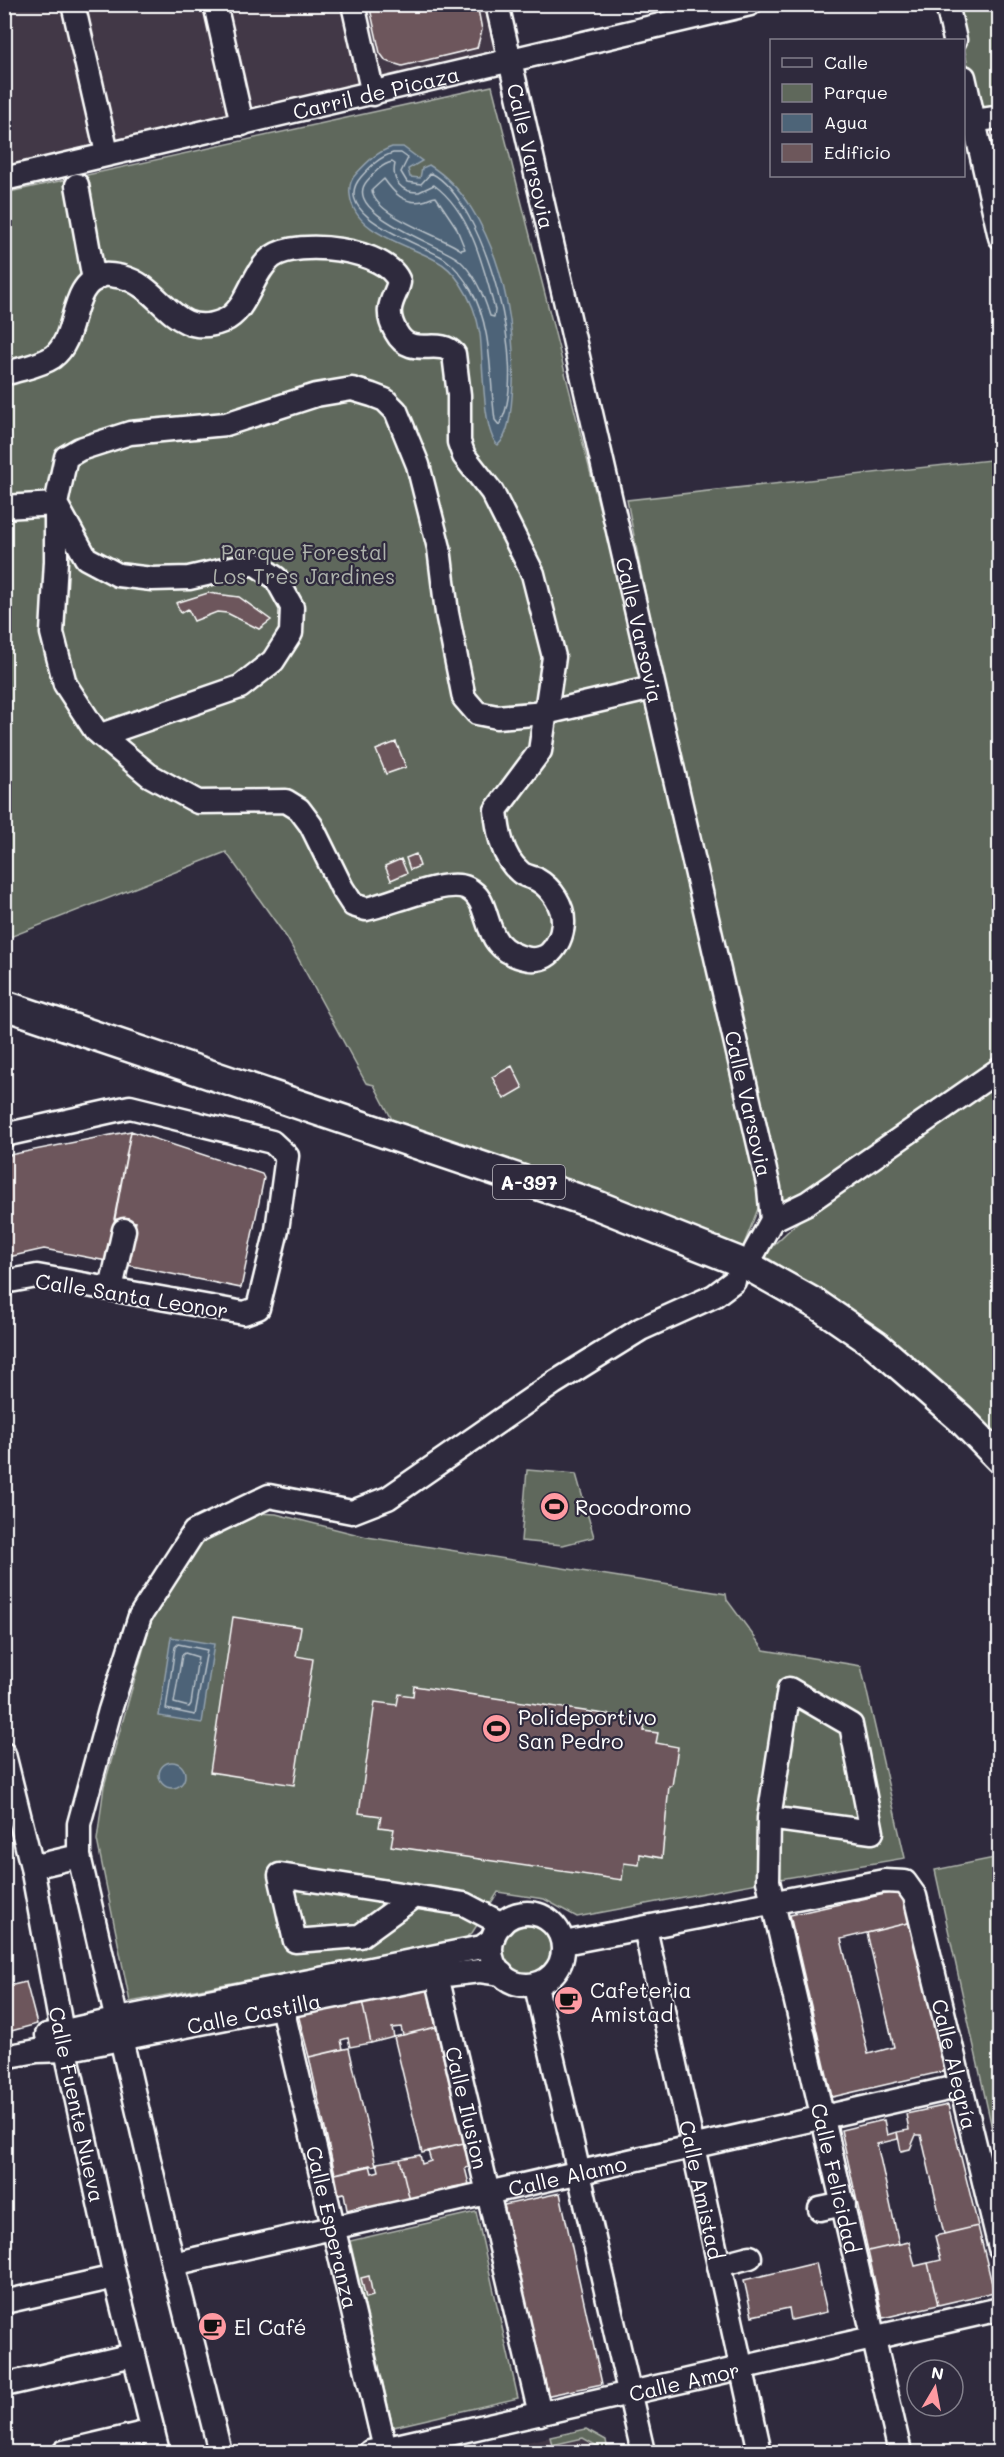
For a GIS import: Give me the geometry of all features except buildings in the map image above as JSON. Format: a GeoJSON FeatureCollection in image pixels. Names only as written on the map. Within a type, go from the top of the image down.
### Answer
{"type":"FeatureCollection","features":[{"type":"Feature","properties":{"kind":"main road","name":"A-397"},"geometry":{"type":"LineString","coordinates":[[4,1005],[594,1204],[745,1264],[818,1305],[876,1345],[960,1418],[999,1459]]}},
{"type":"Feature","properties":{"kind":"street"},"geometry":{"type":"LineString","coordinates":[[73,4],[107,153]]}},
{"type":"Feature","properties":{"kind":"street"},"geometry":{"type":"LineString","coordinates":[[215,4],[242,124]]}},
{"type":"Feature","properties":{"kind":"street"},"geometry":{"type":"LineString","coordinates":[[353,4],[373,94]]}},
{"type":"Feature","properties":{"kind":"street","name":"Calle Varsovia"},"geometry":{"type":"LineString","coordinates":[[497,4],[769,1188],[772,1220]]}},
{"type":"Feature","properties":{"kind":"street","name":"Carril de Picaza"},"geometry":{"type":"LineString","coordinates":[[4,179],[750,4]]}},
{"type":"Feature","properties":{"kind":"street"},"geometry":{"type":"LineString","coordinates":[[947,4],[955,39]]}},
{"type":"Feature","properties":{"kind":"street"},"geometry":{"type":"LineString","coordinates":[[965,85],[999,237]]}},
{"type":"Feature","properties":{"kind":"street"},"geometry":{"type":"LineString","coordinates":[[974,121],[999,117]]}},
{"type":"Feature","properties":{"kind":"street"},"geometry":{"type":"LineString","coordinates":[[77,185],[94,280]]}},
{"type":"Feature","properties":{"kind":"street"},"geometry":{"type":"LineString","coordinates":[[4,370],[11,372],[54,356],[65,340],[84,290],[94,280],[106,274],[134,281],[146,287],[173,317],[187,322],[210,324],[234,315],[265,264],[281,252],[309,248],[355,253],[393,270],[399,282],[390,309],[393,328],[402,340],[414,347],[444,347],[454,354],[459,395],[458,427],[464,456],[492,492],[533,573],[554,657],[545,713],[540,752],[496,810],[498,835],[508,858],[520,873],[537,880],[552,891],[560,906],[563,924],[559,939],[547,956],[534,959],[515,956],[498,946],[478,900],[469,889],[453,884],[366,909],[354,905],[342,888],[311,825],[299,809],[286,801],[198,802],[149,775],[101,735],[64,684],[52,633],[56,504],[66,457],[80,449],[120,436],[150,429],[226,424],[316,395],[352,389],[385,400],[396,411],[418,465],[439,548],[447,613],[464,698],[477,713],[497,717],[545,713],[653,688]]}},
{"type":"Feature","properties":{"kind":"street"},"geometry":{"type":"LineString","coordinates":[[4,507],[56,504]]}},
{"type":"Feature","properties":{"kind":"street"},"geometry":{"type":"LineString","coordinates":[[56,504],[86,558],[118,575],[152,579],[189,578],[254,563],[276,578],[292,607],[291,633],[273,661],[240,687],[101,735]]}},
{"type":"Feature","properties":{"kind":"street"},"geometry":{"type":"LineString","coordinates":[[755,1251],[772,1220],[807,1203],[999,1069]]}},
{"type":"Feature","properties":{"kind":"street","name":"Calle Santa Leonor"},"geometry":{"type":"LineString","coordinates":[[4,1135],[130,1107],[272,1142],[287,1156],[277,1230],[258,1308],[244,1313],[37,1276],[4,1282]]}},
{"type":"Feature","properties":{"kind":"street"},"geometry":{"type":"LineString","coordinates":[[111,1289],[124,1230]]}},
{"type":"Feature","properties":{"kind":"street"},"geometry":{"type":"LineString","coordinates":[[220,2452],[173,2264],[79,1856],[79,1824],[110,1710],[140,1616],[194,1532],[269,1496],[352,1512],[388,1498],[554,1383],[641,1329],[714,1296],[734,1281]]}},
{"type":"Feature","properties":{"kind":"street","name":"Calle Felicidad"},"geometry":{"type":"LineString","coordinates":[[769,1818],[872,1832],[851,1725],[789,1689],[769,1818],[768,1881],[900,2452]]}},
{"type":"Feature","properties":{"kind":"street","name":"Calle Fuente Nueva"},"geometry":{"type":"LineString","coordinates":[[6,1763],[32,1867],[64,2041],[115,2277],[156,2442]]}},
{"type":"Feature","properties":{"kind":"street"},"geometry":{"type":"LineString","coordinates":[[32,1867],[79,1856]]}},
{"type":"Feature","properties":{"kind":"street"},"geometry":{"type":"LineString","coordinates":[[415,1896],[360,1936],[295,1941],[280,1875],[415,1896],[464,1904],[497,1932]]}},
{"type":"Feature","properties":{"kind":"street","name":"Calle Alegría"},"geometry":{"type":"LineString","coordinates":[[772,1904],[884,1881],[905,1882],[915,1896],[999,2248]]}},
{"type":"Feature","properties":{"kind":"street"},"geometry":{"type":"LineString","coordinates":[[564,1943],[772,1904]]}},
{"type":"Feature","properties":{"kind":"street"},"geometry":{"type":"LineString","coordinates":[[4,2044],[64,2041],[482,1947],[497,1932],[521,1914],[533,1914],[551,1922],[564,1943],[557,1969],[549,1979],[536,1986],[524,1986],[502,1974],[491,1955],[497,1932]]}},
{"type":"Feature","properties":{"kind":"street","name":"Calle Amistad"},"geometry":{"type":"LineString","coordinates":[[645,1928],[760,2452]]}},
{"type":"Feature","properties":{"kind":"street","name":"Calle Castilla"},"geometry":{"type":"LineString","coordinates":[[118,2030],[282,2007],[436,1976],[480,1971],[502,1974]]}},
{"type":"Feature","properties":{"kind":"street","name":"Calle Ilusion"},"geometry":{"type":"LineString","coordinates":[[436,1976],[540,2414]]}},
{"type":"Feature","properties":{"kind":"street"},"geometry":{"type":"LineString","coordinates":[[536,1986],[643,2452]]}},
{"type":"Feature","properties":{"kind":"street","name":"Calle Esperanza"},"geometry":{"type":"LineString","coordinates":[[282,2007],[334,2227],[378,2451]]}},
{"type":"Feature","properties":{"kind":"street"},"geometry":{"type":"LineString","coordinates":[[4,2057],[37,2051],[64,2041]]}},
{"type":"Feature","properties":{"kind":"street","name":"Calle Alamo"},"geometry":{"type":"LineString","coordinates":[[173,2264],[961,2086]]}},
{"type":"Feature","properties":{"kind":"street"},"geometry":{"type":"LineString","coordinates":[[820,2209],[844,2204]]}},
{"type":"Feature","properties":{"kind":"street"},"geometry":{"type":"LineString","coordinates":[[719,2265],[750,2257]]}},
{"type":"Feature","properties":{"kind":"street"},"geometry":{"type":"LineString","coordinates":[[4,2302],[115,2277]]}},
{"type":"Feature","properties":{"kind":"street","name":"Calle Amor"},"geometry":{"type":"LineString","coordinates":[[378,2451],[999,2309]]}},
{"type":"Feature","properties":{"kind":"street"},"geometry":{"type":"LineString","coordinates":[[4,2385],[133,2355]]}},
{"type":"Feature","properties":{"kind":"street"},"geometry":{"type":"LineString","coordinates":[[64,2452],[156,2442]]}},
{"type":"Feature","properties":{"kind":"shaded area"},"geometry":{"type":"Polygon","coordinates":[[[4,5],[497,5],[510,60],[5,179],[4,5]]]}},
{"type":"Feature","properties":{"kind":"shaded area"},"geometry":{"type":"Polygon","coordinates":[[[999,122],[999,194],[981,125],[999,122]]]}},
{"type":"Feature","properties":{"kind":"shaded area"},"geometry":{"type":"Polygon","coordinates":[[[586,2429],[606,2440],[608,2452],[482,2452],[586,2429]]]}},
{"type":"Feature","properties":{"kind":"green space"},"geometry":{"type":"Polygon","coordinates":[[[955,5],[999,5],[999,109],[978,112],[965,52],[965,39],[962,39],[955,5]]]}},
{"type":"Feature","properties":{"kind":"green space","name":"Parque Forestal Los Tres Jardines"},"geometry":{"type":"Polygon","coordinates":[[[492,86],[712,950],[761,1201],[741,1252],[396,1127],[374,1085],[366,1083],[287,938],[226,852],[5,939],[5,193],[492,86]]]}},
{"type":"Feature","properties":{"kind":"green space"},"geometry":{"type":"Polygon","coordinates":[[[999,459],[999,1437],[849,1309],[763,1255],[802,1218],[778,1201],[666,700],[627,500],[999,459]]]}},
{"type":"Feature","properties":{"kind":"green space","name":"Rocodromo"},"geometry":{"type":"Polygon","coordinates":[[[527,1470],[576,1474],[594,1537],[563,1545],[521,1541],[527,1470]]]}},
{"type":"Feature","properties":{"kind":"green space","name":"Polideportivo San Pedro"},"geometry":{"type":"Polygon","coordinates":[[[255,1513],[276,1514],[367,1537],[726,1594],[727,1600],[764,1650],[861,1666],[905,1858],[577,1917],[544,1899],[498,1892],[472,1933],[464,1939],[130,2002],[97,1840],[104,1786],[159,1597],[186,1548],[255,1513]]]}},
{"type":"Feature","properties":{"kind":"green space"},"geometry":{"type":"Polygon","coordinates":[[[1000,1857],[999,2160],[935,1870],[1000,1857]]]}},
{"type":"Feature","properties":{"kind":"green space"},"geometry":{"type":"Polygon","coordinates":[[[523,1926],[533,1926],[546,1933],[553,1946],[553,1956],[546,1969],[533,1976],[523,1976],[514,1972],[507,1965],[503,1956],[503,1946],[507,1937],[514,1930],[523,1926]]]}},
{"type":"Feature","properties":{"kind":"green space"},"geometry":{"type":"Polygon","coordinates":[[[476,2212],[518,2398],[393,2427],[350,2241],[476,2212]]]}},
{"type":"Feature","properties":{"kind":"green space"},"geometry":{"type":"Polygon","coordinates":[[[586,2429],[606,2440],[608,2452],[600,2452],[599,2447],[583,2438],[552,2445],[550,2437],[586,2429]]]}},
{"type":"Feature","properties":{"kind":"water"},"geometry":{"type":"Polygon","coordinates":[[[392,147],[403,147],[422,161],[408,169],[410,177],[420,178],[422,168],[429,165],[452,184],[471,208],[487,237],[499,269],[512,336],[513,368],[509,422],[505,435],[498,445],[493,438],[486,411],[479,327],[464,289],[444,265],[372,229],[361,219],[354,208],[350,195],[353,178],[372,158],[392,147]]]}},
{"type":"Feature","properties":{"kind":"water"},"geometry":{"type":"Polygon","coordinates":[[[171,1637],[214,1644],[202,1723],[159,1716],[171,1637]]]}},
{"type":"Feature","properties":{"kind":"water"},"geometry":{"type":"Polygon","coordinates":[[[172,1762],[181,1766],[185,1775],[181,1784],[172,1788],[163,1784],[159,1775],[163,1766],[172,1762]]]}},
{"type":"Feature","properties":{"kind":"place","name":"Rocodromo"},"geometry":{"type":"Point","coordinates":[554,1506]}},
{"type":"Feature","properties":{"kind":"place","name":"Polideportivo San Pedro"},"geometry":{"type":"Point","coordinates":[497,1728]}},
{"type":"Feature","properties":{"kind":"place","name":"Cafeteria Amistad"},"geometry":{"type":"Point","coordinates":[569,2001]}},
{"type":"Feature","properties":{"kind":"place","name":"El Café"},"geometry":{"type":"Point","coordinates":[213,2326]}}]}
